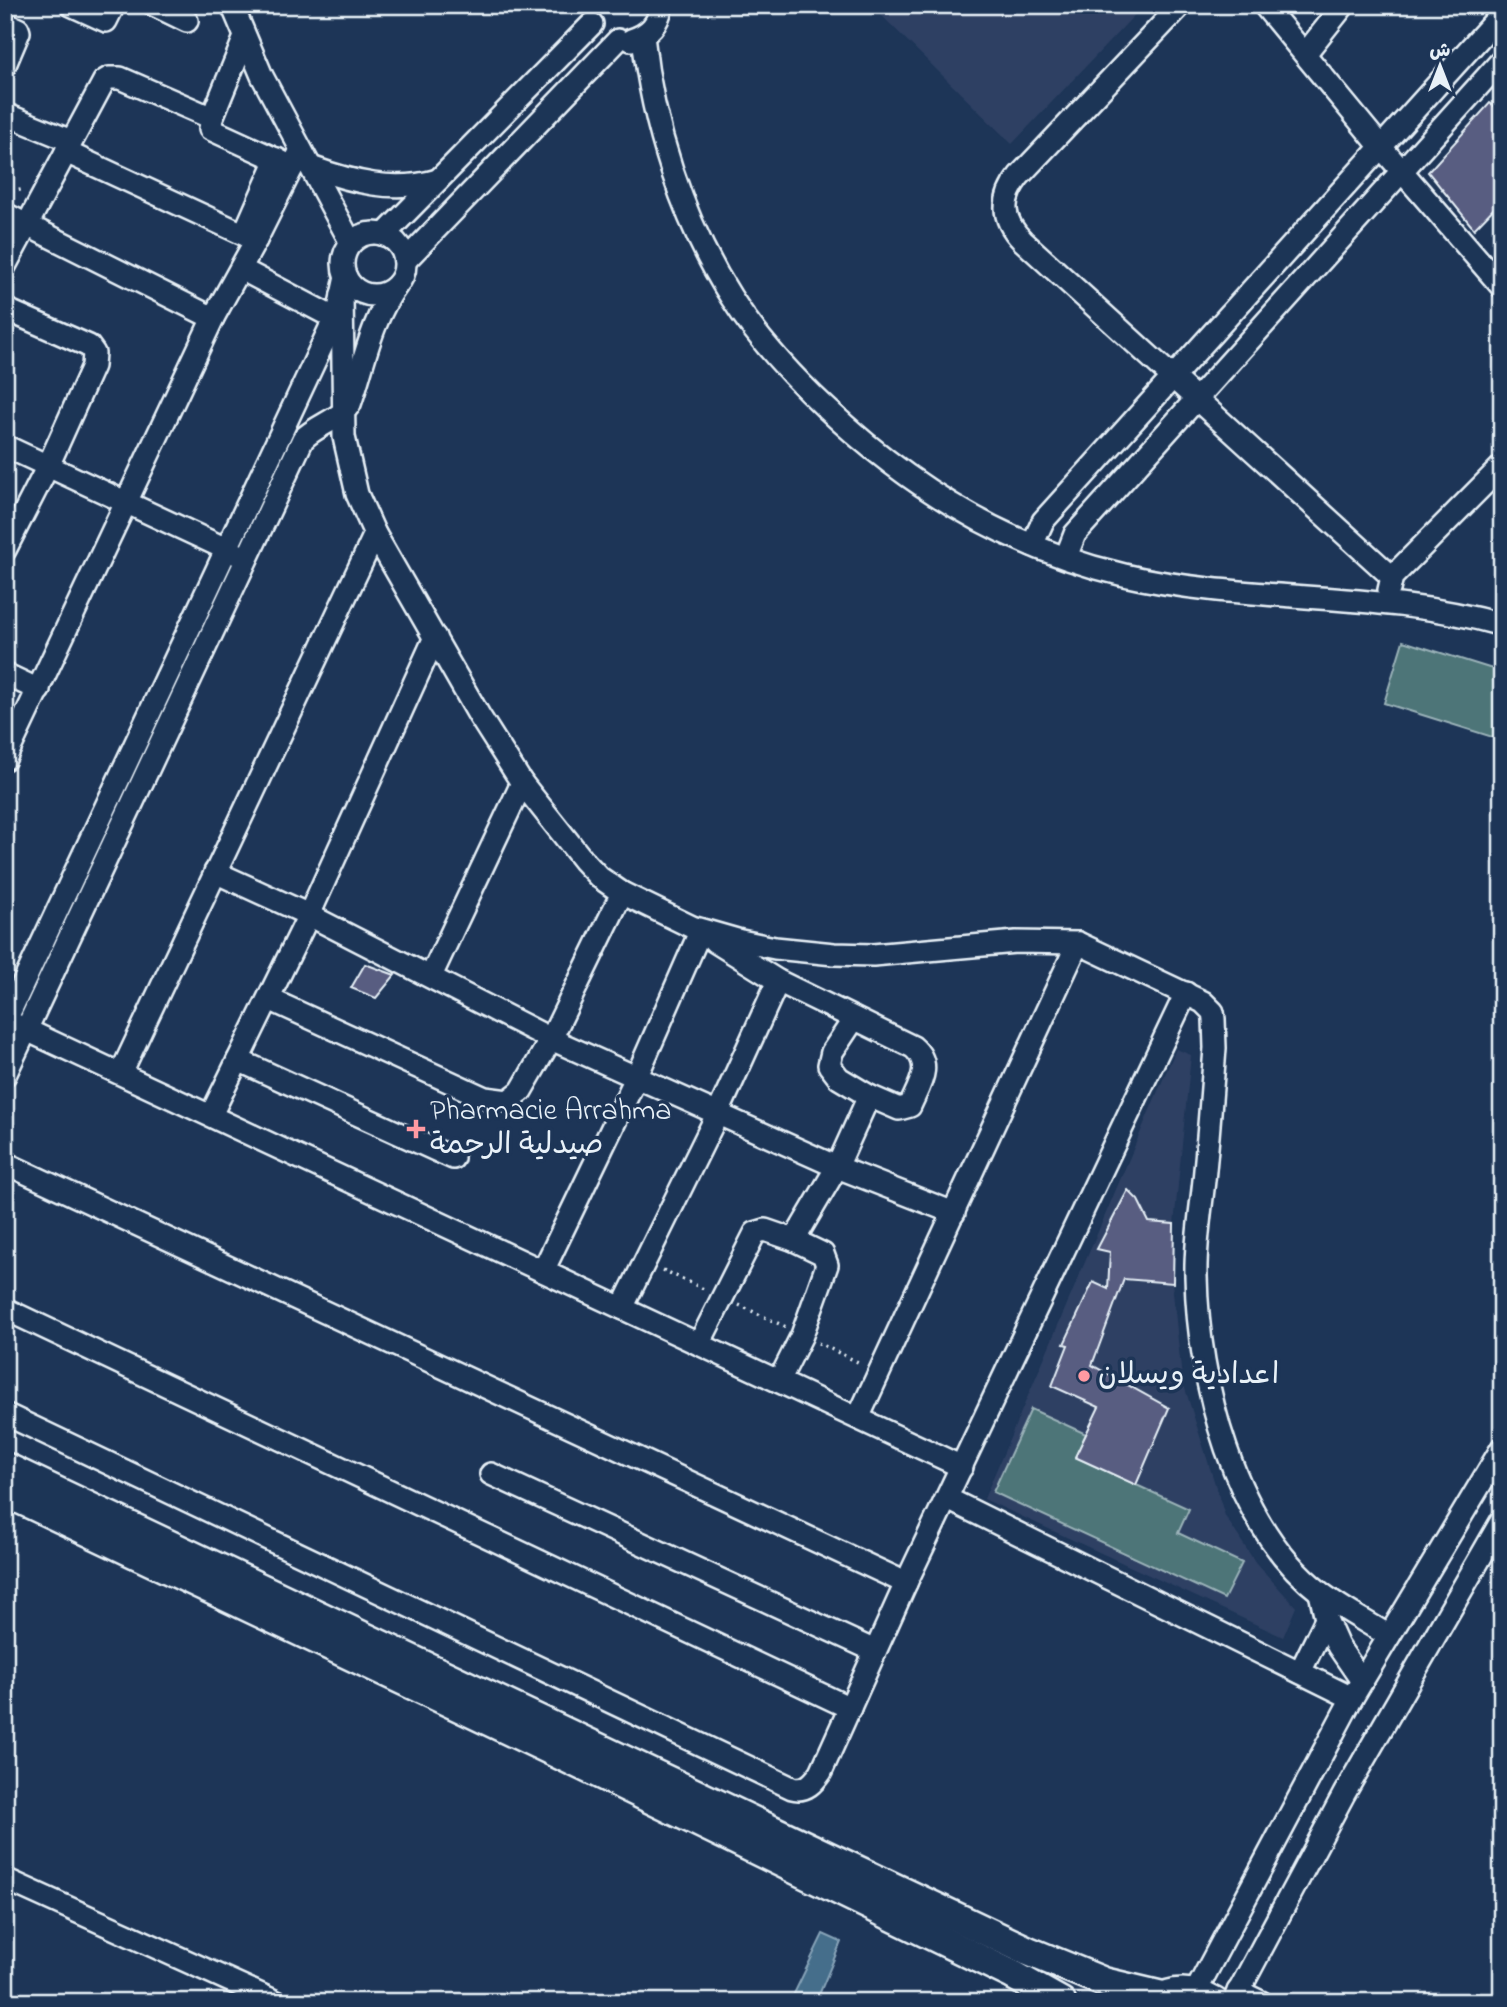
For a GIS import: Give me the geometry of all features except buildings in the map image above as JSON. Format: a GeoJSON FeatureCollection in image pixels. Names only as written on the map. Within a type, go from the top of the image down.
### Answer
{"type":"FeatureCollection","features":[{"type":"Feature","properties":{"kind":"main road"},"geometry":{"type":"LineString","coordinates":[[5,1467],[1028,1951],[1104,1982],[1158,1999],[1178,1992],[1220,1997]]}},
{"type":"Feature","properties":{"kind":"main road"},"geometry":{"type":"LineString","coordinates":[[5,1492],[621,1784],[1013,1975],[1061,2002]]}},
{"type":"Feature","properties":{"kind":"street"},"geometry":{"type":"LineString","coordinates":[[71,5],[106,21],[114,5]]}},
{"type":"Feature","properties":{"kind":"street"},"geometry":{"type":"LineString","coordinates":[[154,5],[187,21]]}},
{"type":"Feature","properties":{"kind":"street"},"geometry":{"type":"LineString","coordinates":[[232,5],[295,161],[351,243]]}},
{"type":"Feature","properties":{"kind":"street"},"geometry":{"type":"LineString","coordinates":[[384,235],[440,180],[589,15],[601,33],[618,40],[631,40],[643,36],[653,27],[659,19],[662,5]]}},
{"type":"Feature","properties":{"kind":"street"},"geometry":{"type":"LineString","coordinates":[[1181,5],[1018,176],[1007,196],[1007,222],[1023,241],[1392,577]]}},
{"type":"Feature","properties":{"kind":"street"},"geometry":{"type":"LineString","coordinates":[[1264,5],[1402,172],[1498,274]]}},
{"type":"Feature","properties":{"kind":"street"},"geometry":{"type":"LineString","coordinates":[[1305,54],[1344,5]]}},
{"type":"Feature","properties":{"kind":"street"},"geometry":{"type":"LineString","coordinates":[[1032,545],[1043,521],[1502,13]]}},
{"type":"Feature","properties":{"kind":"street"},"geometry":{"type":"LineString","coordinates":[[5,23],[19,32],[5,65]]}},
{"type":"Feature","properties":{"kind":"street"},"geometry":{"type":"LineString","coordinates":[[643,36],[652,96],[681,194],[705,249],[731,297],[764,342],[803,386],[861,441],[910,479],[970,516],[1032,545],[1123,575],[1184,585],[1387,602],[1502,625]]}},
{"type":"Feature","properties":{"kind":"street"},"geometry":{"type":"LineString","coordinates":[[245,37],[210,129],[346,179],[401,187],[440,180]]}},
{"type":"Feature","properties":{"kind":"street"},"geometry":{"type":"LineString","coordinates":[[405,261],[618,40]]}},
{"type":"Feature","properties":{"kind":"street"},"geometry":{"type":"LineString","coordinates":[[1066,557],[1075,534],[1502,60]]}},
{"type":"Feature","properties":{"kind":"street"},"geometry":{"type":"LineString","coordinates":[[5,266],[29,225],[100,85],[108,78],[120,78],[212,118]]}},
{"type":"Feature","properties":{"kind":"street"},"geometry":{"type":"LineString","coordinates":[[5,114],[250,237]]}},
{"type":"Feature","properties":{"kind":"street"},"geometry":{"type":"LineString","coordinates":[[5,759],[213,318],[241,269],[250,237],[295,161]]}},
{"type":"Feature","properties":{"kind":"street"},"geometry":{"type":"LineString","coordinates":[[5,214],[213,318]]}},
{"type":"Feature","properties":{"kind":"street"},"geometry":{"type":"LineString","coordinates":[[5,1074],[303,439],[312,431],[343,415],[350,404],[372,328],[382,306],[402,278],[405,261],[398,245],[384,235],[366,234],[351,243],[343,259],[343,415],[344,437],[352,474],[357,494],[375,534],[480,717],[522,783],[599,877],[622,893],[696,929],[778,981],[913,1047],[921,1055],[925,1065],[910,1106],[899,1109],[869,1096],[839,1078],[829,1065],[832,1052],[854,1019]]}},
{"type":"Feature","properties":{"kind":"street"},"geometry":{"type":"LineString","coordinates":[[241,269],[334,318]]}},
{"type":"Feature","properties":{"kind":"street"},"geometry":{"type":"LineString","coordinates":[[344,285],[370,295],[381,294],[397,285]]}},
{"type":"Feature","properties":{"kind":"street"},"geometry":{"type":"LineString","coordinates":[[344,285],[334,318],[6,1020],[962,1467]]}},
{"type":"Feature","properties":{"kind":"street"},"geometry":{"type":"LineString","coordinates":[[5,309],[89,345],[94,354],[93,366],[48,466],[5,550]]}},
{"type":"Feature","properties":{"kind":"street"},"geometry":{"type":"LineString","coordinates":[[5,446],[247,559]]}},
{"type":"Feature","properties":{"kind":"street"},"geometry":{"type":"LineString","coordinates":[[1387,602],[1392,577],[1502,466]]}},
{"type":"Feature","properties":{"kind":"street"},"geometry":{"type":"LineString","coordinates":[[121,1073],[375,534]]}},
{"type":"Feature","properties":{"kind":"street"},"geometry":{"type":"LineString","coordinates":[[211,1115],[309,915],[435,637]]}},
{"type":"Feature","properties":{"kind":"street"},"geometry":{"type":"LineString","coordinates":[[5,674],[39,690]]}},
{"type":"Feature","properties":{"kind":"street"},"geometry":{"type":"LineString","coordinates":[[431,976],[522,783]]}},
{"type":"Feature","properties":{"kind":"street"},"geometry":{"type":"LineString","coordinates":[[215,872],[309,915],[551,1039],[837,1167],[954,1213]]}},
{"type":"Feature","properties":{"kind":"street"},"geometry":{"type":"LineString","coordinates":[[269,999],[485,1098],[508,1101],[521,1091],[551,1039],[622,893]]}},
{"type":"Feature","properties":{"kind":"street"},"geometry":{"type":"LineString","coordinates":[[696,929],[741,942],[834,954],[873,955],[1016,942],[1078,943],[1209,1006],[1213,1012],[1216,1030],[1196,1275],[1201,1345],[1207,1382],[1239,1483],[1251,1507],[1282,1554],[1321,1592],[1389,1636]]}},
{"type":"Feature","properties":{"kind":"street"},"geometry":{"type":"LineString","coordinates":[[543,1271],[636,1078],[696,929]]}},
{"type":"Feature","properties":{"kind":"street"},"geometry":{"type":"LineString","coordinates":[[858,1418],[1078,943]]}},
{"type":"Feature","properties":{"kind":"street"},"geometry":{"type":"LineString","coordinates":[[622,1308],[719,1113],[778,981]]}},
{"type":"Feature","properties":{"kind":"street"},"geometry":{"type":"LineString","coordinates":[[5,1413],[792,1788],[797,1790],[810,1786],[821,1772],[906,1583],[1186,993]]}},
{"type":"Feature","properties":{"kind":"street"},"geometry":{"type":"LineString","coordinates":[[238,1060],[453,1158]]}},
{"type":"Feature","properties":{"kind":"street"},"geometry":{"type":"LineString","coordinates":[[794,1240],[837,1167],[869,1096]]}},
{"type":"Feature","properties":{"kind":"street"},"geometry":{"type":"LineString","coordinates":[[5,1163],[906,1583]]}},
{"type":"Feature","properties":{"kind":"street"},"geometry":{"type":"LineString","coordinates":[[699,1344],[755,1233],[765,1230],[794,1240],[823,1254],[827,1260],[824,1276],[802,1335],[779,1381]]}},
{"type":"Feature","properties":{"kind":"street"},"geometry":{"type":"LineString","coordinates":[[5,1309],[850,1708]]}},
{"type":"Feature","properties":{"kind":"street"},"geometry":{"type":"LineString","coordinates":[[1220,1997],[1357,1690],[1502,1448]]}},
{"type":"Feature","properties":{"kind":"street"},"geometry":{"type":"LineString","coordinates":[[491,1474],[875,1651]]}},
{"type":"Feature","properties":{"kind":"street"},"geometry":{"type":"LineString","coordinates":[[948,1499],[1300,1672],[1357,1690]]}},
{"type":"Feature","properties":{"kind":"street"},"geometry":{"type":"LineString","coordinates":[[1220,1997],[1344,1794],[1502,1520]]}},
{"type":"Feature","properties":{"kind":"street"},"geometry":{"type":"LineString","coordinates":[[1321,1592],[1326,1619],[1357,1690]]}},
{"type":"Feature","properties":{"kind":"street"},"geometry":{"type":"LineString","coordinates":[[1300,1672],[1326,1619]]}},
{"type":"Feature","properties":{"kind":"street"},"geometry":{"type":"LineString","coordinates":[[5,1879],[277,2002]]}},
{"type":"Feature","properties":{"kind":"street"},"geometry":{"type":"LineString","coordinates":[[1220,1997],[1261,2002]]}},
{"type":"Feature","properties":{"kind":"path"},"geometry":{"type":"LineString","coordinates":[[645,1262],[880,1372]]}},
{"type":"Feature","properties":{"kind":"shaded area"},"geometry":{"type":"Polygon","coordinates":[[[871,5],[1144,5],[1012,144],[871,5]]]}},
{"type":"Feature","properties":{"kind":"shaded area"},"geometry":{"type":"Polygon","coordinates":[[[1176,1049],[1191,1055],[1174,1224],[1172,1283],[1182,1379],[1225,1516],[1255,1562],[1296,1607],[1283,1637],[984,1499],[1176,1049]]]}},
{"type":"Feature","properties":{"kind":"shaded area"},"geometry":{"type":"Polygon","coordinates":[[[823,1934],[841,1942],[816,2002],[790,2002],[823,1934]]]}},
{"type":"Feature","properties":{"kind":"green space"},"geometry":{"type":"Polygon","coordinates":[[[1403,641],[1502,672],[1502,740],[1384,703],[1403,641]]]}},
{"type":"Feature","properties":{"kind":"green space"},"geometry":{"type":"Polygon","coordinates":[[[1031,1409],[1086,1434],[1075,1457],[1189,1509],[1178,1533],[1242,1563],[1224,1599],[993,1492],[1031,1409]]]}},
{"type":"Feature","properties":{"kind":"place","name":"Pharmacie Arrahma صيدلية الرحمة"},"geometry":{"type":"Point","coordinates":[416,1129]}},
{"type":"Feature","properties":{"kind":"place","name":"اعدادية ويسلان"},"geometry":{"type":"Point","coordinates":[1084,1376]}}]}
